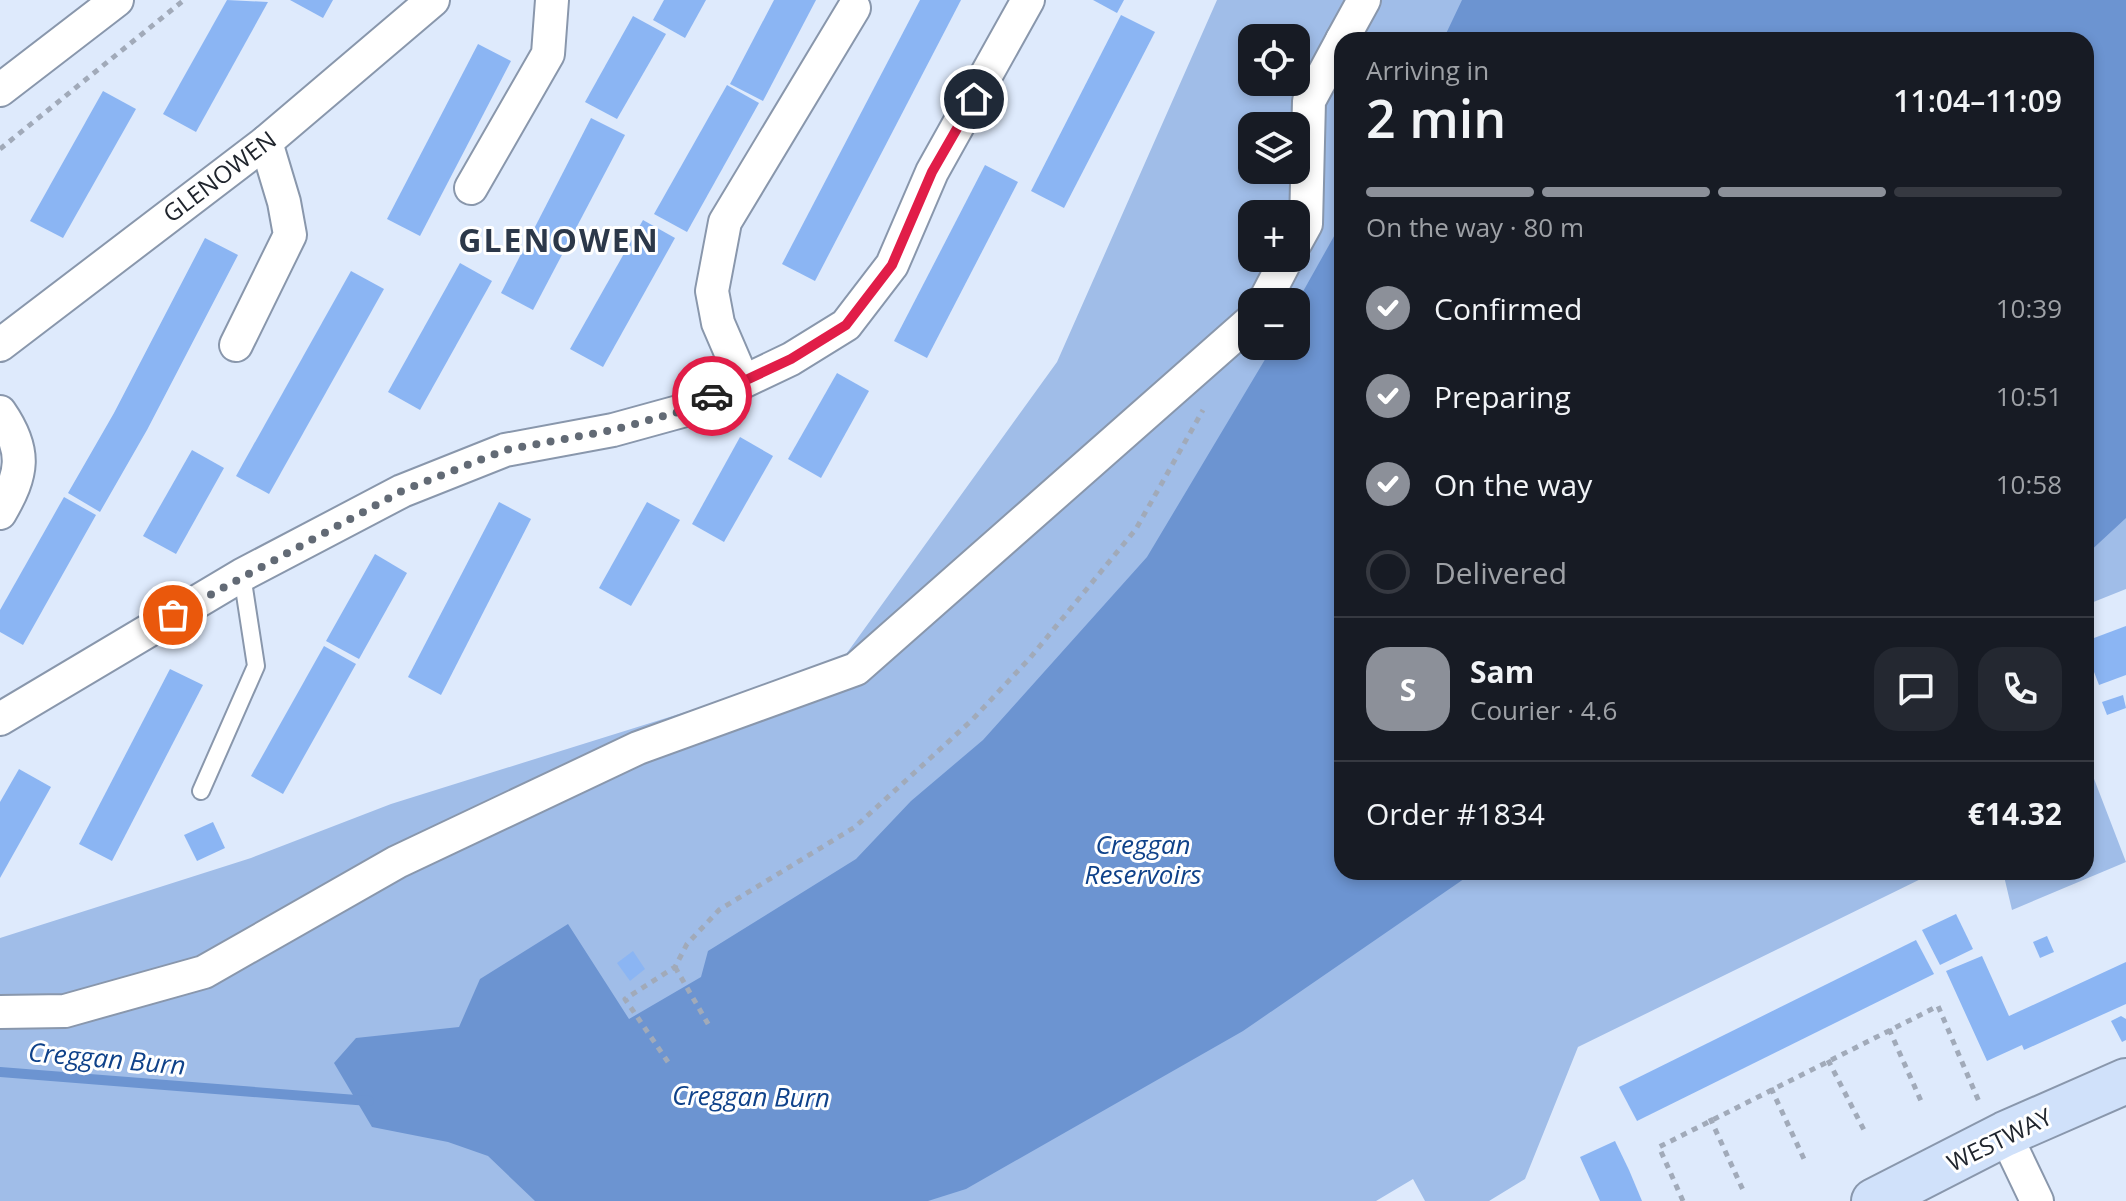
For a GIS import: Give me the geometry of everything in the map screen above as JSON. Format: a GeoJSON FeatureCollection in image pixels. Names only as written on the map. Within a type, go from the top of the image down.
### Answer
{"type":"FeatureCollection","features":[{"type":"Feature","properties":{"kind":"street"},"geometry":{"type":"LineString","coordinates":[[0,90],[117,0]]}},
{"type":"Feature","properties":{"kind":"street","name":"GLENOWEN"},"geometry":{"type":"LineString","coordinates":[[0,345],[266,142],[433,0]]}},
{"type":"Feature","properties":{"kind":"street"},"geometry":{"type":"LineString","coordinates":[[471,188],[548,54],[552,0]]}},
{"type":"Feature","properties":{"kind":"street"},"geometry":{"type":"LineString","coordinates":[[0,719],[242,575],[402,491],[505,450],[613,430],[668,415],[791,359],[846,325],[892,265],[932,172],[1028,0]]}},
{"type":"Feature","properties":{"kind":"street"},"geometry":{"type":"LineString","coordinates":[[1346,32],[1364,0]]}},
{"type":"Feature","properties":{"kind":"street"},"geometry":{"type":"LineString","coordinates":[[743,381],[718,323],[712,291],[725,222],[854,8]]}},
{"type":"Feature","properties":{"kind":"street"},"geometry":{"type":"LineString","coordinates":[[1307,200],[1309,101],[1334,55]]}},
{"type":"Feature","properties":{"kind":"street"},"geometry":{"type":"LineString","coordinates":[[236,345],[290,235],[266,142]]}},
{"type":"Feature","properties":{"kind":"street"},"geometry":{"type":"LineString","coordinates":[[0,1012],[65,1011],[204,972],[397,862],[638,748],[856,669],[1238,332]]}},
{"type":"Feature","properties":{"kind":"street"},"geometry":{"type":"LineString","coordinates":[[0,412],[13,432],[19,459],[18,483],[0,513]]}},
{"type":"Feature","properties":{"kind":"street","name":"WESTWAY"},"geometry":{"type":"LineString","coordinates":[[1874,1201],[1994,1123],[2126,1081]]}},
{"type":"Feature","properties":{"kind":"street"},"geometry":{"type":"LineString","coordinates":[[1994,1123],[2037,1201]]}},
{"type":"Feature","properties":{"kind":"lane"},"geometry":{"type":"LineString","coordinates":[[201,791],[256,666],[242,575]]}},
{"type":"Feature","properties":{"kind":"path"},"geometry":{"type":"LineString","coordinates":[[0,149],[184,0]]}},
{"type":"Feature","properties":{"kind":"path"},"geometry":{"type":"LineString","coordinates":[[668,1062],[625,999],[675,967],[687,944],[719,910],[855,827],[972,720],[1030,658],[1136,529],[1206,405]]}},
{"type":"Feature","properties":{"kind":"path"},"geometry":{"type":"LineString","coordinates":[[675,967],[711,1029]]}},
{"type":"Feature","properties":{"kind":"path"},"geometry":{"type":"LineString","coordinates":[[1683,1201],[1659,1147],[1710,1118],[1938,1006],[1994,1123]]}},
{"type":"Feature","properties":{"kind":"path"},"geometry":{"type":"LineString","coordinates":[[1889,1029],[1921,1101]]}},
{"type":"Feature","properties":{"kind":"path"},"geometry":{"type":"LineString","coordinates":[[1828,1060],[1864,1130]]}},
{"type":"Feature","properties":{"kind":"path"},"geometry":{"type":"LineString","coordinates":[[1771,1088],[1804,1159]]}},
{"type":"Feature","properties":{"kind":"path"},"geometry":{"type":"LineString","coordinates":[[1710,1118],[1743,1190]]}},
{"type":"Feature","properties":{"kind":"shaded area"},"geometry":{"type":"Polygon","coordinates":[[[1217,0],[2126,0],[2126,589],[2094,602],[2094,32],[1334,32],[1334,880],[1919,880],[1578,1047],[1525,1179],[1489,1201],[1425,1201],[1413,1179],[1376,1201],[0,1201],[0,938],[251,858],[391,804],[839,664],[1057,362],[1217,0]]]}},
{"type":"Feature","properties":{"kind":"shaded area"},"geometry":{"type":"Polygon","coordinates":[[[2094,779],[2126,862],[2094,875],[2094,779]]]}},
{"type":"Feature","properties":{"kind":"shaded area"},"geometry":{"type":"Polygon","coordinates":[[[2005,880],[2083,880],[2012,910],[2005,880]]]}},
{"type":"Feature","properties":{"kind":"water"},"geometry":{"type":"Polygon","coordinates":[[[1462,0],[2126,0],[2126,518],[2094,548],[2094,32],[1447,32],[1462,0]]]}},
{"type":"Feature","properties":{"kind":"water","name":"Creggan Reservoirs"},"geometry":{"type":"Polygon","coordinates":[[[1334,236],[1334,880],[1462,880],[1243,1031],[966,1189],[928,1201],[535,1201],[488,1156],[448,1142],[372,1127],[334,1063],[356,1038],[459,1027],[480,979],[568,924],[629,1019],[701,977],[708,951],[856,859],[911,801],[983,740],[1147,557],[1265,360],[1310,360],[1310,288],[1305,288],[1334,236]]]}},
{"type":"Feature","properties":{"kind":"building"},"geometry":{"type":"Polygon","coordinates":[[[227,0],[268,2],[196,132],[163,114],[227,0]]]}},
{"type":"Feature","properties":{"kind":"building"},"geometry":{"type":"Polygon","coordinates":[[[290,0],[333,0],[323,18],[290,0]]]}},
{"type":"Feature","properties":{"kind":"building"},"geometry":{"type":"Polygon","coordinates":[[[664,0],[706,0],[685,38],[653,20],[664,0]]]}},
{"type":"Feature","properties":{"kind":"building"},"geometry":{"type":"Polygon","coordinates":[[[774,0],[816,0],[763,101],[730,84],[774,0]]]}},
{"type":"Feature","properties":{"kind":"building"},"geometry":{"type":"Polygon","coordinates":[[[920,0],[961,0],[815,281],[782,264],[920,0]]]}},
{"type":"Feature","properties":{"kind":"building"},"geometry":{"type":"Polygon","coordinates":[[[1093,0],[1124,0],[1117,13],[1093,0]]]}},
{"type":"Feature","properties":{"kind":"building"},"geometry":{"type":"Polygon","coordinates":[[[1121,15],[1155,32],[1064,208],[1031,191],[1121,15]]]}},
{"type":"Feature","properties":{"kind":"building"},"geometry":{"type":"Polygon","coordinates":[[[633,16],[666,34],[617,119],[585,102],[633,16]]]}},
{"type":"Feature","properties":{"kind":"building"},"geometry":{"type":"Polygon","coordinates":[[[478,44],[511,61],[420,236],[387,219],[478,44]]]}},
{"type":"Feature","properties":{"kind":"building"},"geometry":{"type":"Polygon","coordinates":[[[727,85],[759,103],[687,232],[654,214],[727,85]]]}},
{"type":"Feature","properties":{"kind":"building"},"geometry":{"type":"Polygon","coordinates":[[[103,91],[136,109],[63,238],[30,221],[103,91]]]}},
{"type":"Feature","properties":{"kind":"building"},"geometry":{"type":"Polygon","coordinates":[[[591,118],[625,135],[533,310],[501,293],[591,118]]]}},
{"type":"Feature","properties":{"kind":"building"},"geometry":{"type":"Polygon","coordinates":[[[985,165],[1018,182],[927,358],[894,341],[985,165]]]}},
{"type":"Feature","properties":{"kind":"building"},"geometry":{"type":"Polygon","coordinates":[[[643,220],[675,238],[603,367],[570,349],[643,220]]]}},
{"type":"Feature","properties":{"kind":"building"},"geometry":{"type":"Polygon","coordinates":[[[205,238],[238,255],[147,430],[100,512],[68,493],[114,413],[205,238]]]}},
{"type":"Feature","properties":{"kind":"building"},"geometry":{"type":"Polygon","coordinates":[[[460,263],[492,281],[420,410],[388,392],[460,263]]]}},
{"type":"Feature","properties":{"kind":"building"},"geometry":{"type":"Polygon","coordinates":[[[351,271],[384,289],[269,494],[236,476],[351,271]]]}},
{"type":"Feature","properties":{"kind":"building"},"geometry":{"type":"Polygon","coordinates":[[[837,373],[869,391],[821,478],[788,459],[837,373]]]}},
{"type":"Feature","properties":{"kind":"building"},"geometry":{"type":"Polygon","coordinates":[[[740,437],[773,456],[724,542],[692,524],[740,437]]]}},
{"type":"Feature","properties":{"kind":"building"},"geometry":{"type":"Polygon","coordinates":[[[192,450],[224,468],[176,554],[143,536],[192,450]]]}},
{"type":"Feature","properties":{"kind":"building"},"geometry":{"type":"Polygon","coordinates":[[[64,497],[96,515],[23,645],[0,632],[0,610],[64,497]]]}},
{"type":"Feature","properties":{"kind":"building"},"geometry":{"type":"Polygon","coordinates":[[[499,502],[531,519],[441,695],[408,677],[499,502]]]}},
{"type":"Feature","properties":{"kind":"building"},"geometry":{"type":"Polygon","coordinates":[[[647,502],[680,520],[631,606],[599,588],[647,502]]]}},
{"type":"Feature","properties":{"kind":"building"},"geometry":{"type":"Polygon","coordinates":[[[375,554],[407,573],[359,659],[326,641],[375,554]]]}},
{"type":"Feature","properties":{"kind":"building"},"geometry":{"type":"Polygon","coordinates":[[[2126,626],[2126,675],[2099,685],[2094,672],[2094,638],[2126,626]]]}},
{"type":"Feature","properties":{"kind":"building"},"geometry":{"type":"Polygon","coordinates":[[[324,646],[356,664],[283,794],[251,776],[324,646]]]}},
{"type":"Feature","properties":{"kind":"building"},"geometry":{"type":"Polygon","coordinates":[[[170,669],[203,685],[112,861],[79,844],[170,669]]]}},
{"type":"Feature","properties":{"kind":"building"},"geometry":{"type":"Polygon","coordinates":[[[2123,695],[2126,708],[2107,715],[2102,702],[2123,695]]]}},
{"type":"Feature","properties":{"kind":"building"},"geometry":{"type":"Polygon","coordinates":[[[19,769],[51,787],[0,878],[0,802],[19,769]]]}},
{"type":"Feature","properties":{"kind":"building"},"geometry":{"type":"Polygon","coordinates":[[[213,822],[225,848],[197,861],[184,835],[213,822]]]}},
{"type":"Feature","properties":{"kind":"building"},"geometry":{"type":"Polygon","coordinates":[[[1956,914],[1973,949],[1940,965],[1922,930],[1956,914]]]}},
{"type":"Feature","properties":{"kind":"building"},"geometry":{"type":"Polygon","coordinates":[[[2047,936],[2054,952],[2040,958],[2033,942],[2047,936]]]}},
{"type":"Feature","properties":{"kind":"building"},"geometry":{"type":"Polygon","coordinates":[[[1916,940],[1934,974],[1637,1121],[1619,1087],[1916,940]]]}},
{"type":"Feature","properties":{"kind":"building"},"geometry":{"type":"Polygon","coordinates":[[[633,951],[645,969],[630,981],[617,963],[633,951]]]}},
{"type":"Feature","properties":{"kind":"building"},"geometry":{"type":"Polygon","coordinates":[[[1982,956],[2009,1016],[2126,962],[2126,1004],[2024,1050],[2022,1045],[1987,1061],[1946,971],[1982,956]]]}},
{"type":"Feature","properties":{"kind":"building"},"geometry":{"type":"Polygon","coordinates":[[[2121,1016],[2126,1019],[2126,1040],[2122,1042],[2111,1021],[2121,1016]]]}},
{"type":"Feature","properties":{"kind":"building"},"geometry":{"type":"Polygon","coordinates":[[[1615,1141],[1642,1201],[1600,1201],[1580,1157],[1615,1141]]]}},
{"type":"Feature","properties":{"kind":"waterway","name":"Creggan Burn"},"geometry":{"type":"LineString","coordinates":[[0,1072],[369,1101]]}},
{"type":"Feature","properties":{"kind":"way so far"},"geometry":{"type":"LineString","coordinates":[[173,615],[402,491],[505,450],[613,430],[682,411],[712,396]]}},
{"type":"Feature","properties":{"kind":"district","name":"GLENOWEN"},"geometry":{"type":"Point","coordinates":[559,239]}},
{"type":"Feature","properties":{"kind":"route"},"geometry":{"type":"LineString","coordinates":[[712,396],[791,359],[846,325],[892,265],[932,172],[974,99]]}}]}
